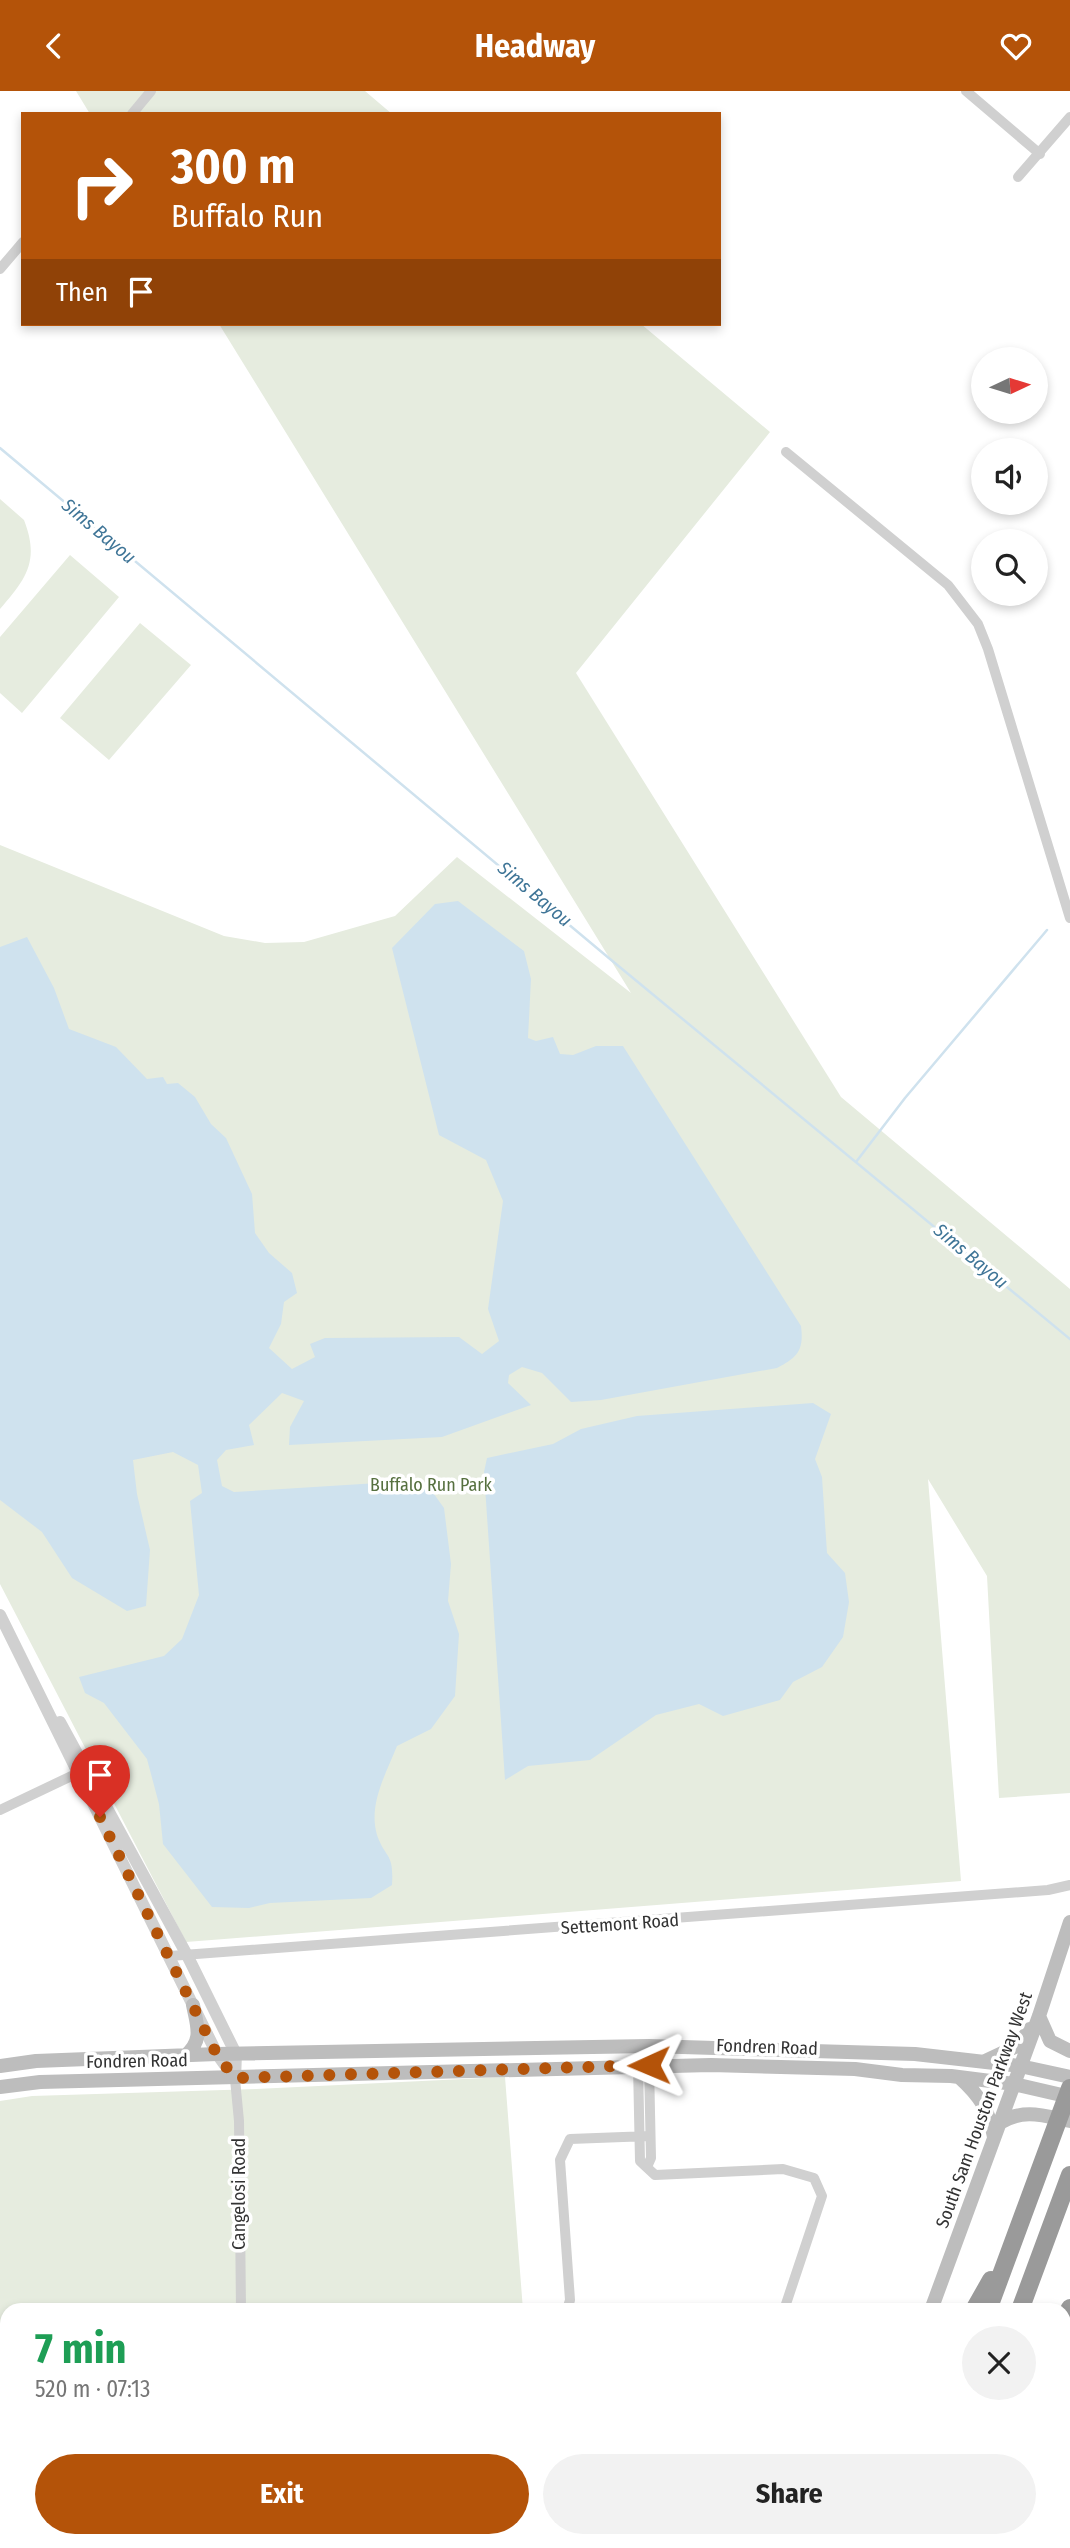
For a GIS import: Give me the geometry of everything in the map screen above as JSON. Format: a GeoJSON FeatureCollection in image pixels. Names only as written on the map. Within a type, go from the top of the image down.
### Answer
{"type":"FeatureCollection","features":[{"type":"Feature","properties":{"kind":"highway"},"geometry":{"type":"LineString","coordinates":[[991,2303],[1070,2088]]}},
{"type":"Feature","properties":{"kind":"highway"},"geometry":{"type":"LineString","coordinates":[[1023,2303],[1070,2175]]}},
{"type":"Feature","properties":{"kind":"highway"},"geometry":{"type":"LineString","coordinates":[[978,2303],[1019,2228]]}},
{"type":"Feature","properties":{"kind":"main road","name":"South Sam Houston Parkway West"},"geometry":{"type":"LineString","coordinates":[[934,2303],[1039,2017],[1070,1922]]}},
{"type":"Feature","properties":{"kind":"main road"},"geometry":{"type":"LineString","coordinates":[[185,2056],[197,2045],[199,2036],[192,2005]]}},
{"type":"Feature","properties":{"kind":"main road"},"geometry":{"type":"LineString","coordinates":[[982,2062],[1017,2046],[1039,2017],[1050,2041],[1070,2051]]}},
{"type":"Feature","properties":{"kind":"main road"},"geometry":{"type":"LineString","coordinates":[[644,2046],[644,2065]]}},
{"type":"Feature","properties":{"kind":"main road","name":"Fondren Road"},"geometry":{"type":"LineString","coordinates":[[0,2066],[37,2061],[236,2054],[644,2046],[856,2051],[1020,2066],[1070,2077]]}},
{"type":"Feature","properties":{"kind":"main road"},"geometry":{"type":"LineString","coordinates":[[489,2048],[489,2069]]}},
{"type":"Feature","properties":{"kind":"main road"},"geometry":{"type":"LineString","coordinates":[[855,2069],[856,2051]]}},
{"type":"Feature","properties":{"kind":"main road"},"geometry":{"type":"LineString","coordinates":[[351,2052],[351,2074]]}},
{"type":"Feature","properties":{"kind":"main road"},"geometry":{"type":"LineString","coordinates":[[37,2061],[40,2083]]}},
{"type":"Feature","properties":{"kind":"main road","name":"Fondren Road"},"geometry":{"type":"LineString","coordinates":[[0,2087],[40,2083],[644,2065],[855,2069],[1014,2084],[1070,2097]]}},
{"type":"Feature","properties":{"kind":"main road"},"geometry":{"type":"LineString","coordinates":[[959,2077],[977,2093],[986,2107],[994,2139]]}},
{"type":"Feature","properties":{"kind":"main road"},"geometry":{"type":"LineString","coordinates":[[1000,2123],[1016,2114],[1027,2113],[1070,2121]]}},
{"type":"Feature","properties":{"kind":"street"},"geometry":{"type":"LineString","coordinates":[[134,112],[151,91]]}},
{"type":"Feature","properties":{"kind":"street"},"geometry":{"type":"LineString","coordinates":[[966,91],[1040,154]]}},
{"type":"Feature","properties":{"kind":"street"},"geometry":{"type":"LineString","coordinates":[[1018,177],[1070,117]]}},
{"type":"Feature","properties":{"kind":"street"},"geometry":{"type":"LineString","coordinates":[[0,269],[21,244]]}},
{"type":"Feature","properties":{"kind":"street"},"geometry":{"type":"LineString","coordinates":[[786,451],[948,585],[978,624],[1070,918]]}},
{"type":"Feature","properties":{"kind":"street"},"geometry":{"type":"LineString","coordinates":[[0,1615],[83,1771],[187,1955],[236,2054],[235,2078]]}},
{"type":"Feature","properties":{"kind":"street"},"geometry":{"type":"LineString","coordinates":[[0,1810],[83,1771]]}},
{"type":"Feature","properties":{"kind":"street"},"geometry":{"type":"LineString","coordinates":[[83,1771],[192,2005],[217,2055],[235,2078]]}},
{"type":"Feature","properties":{"kind":"street","name":"Settemont Road"},"geometry":{"type":"LineString","coordinates":[[170,1956],[868,1906],[1048,1890],[1070,1885]]}},
{"type":"Feature","properties":{"kind":"street"},"geometry":{"type":"LineString","coordinates":[[644,2065],[644,2137],[640,2161],[655,2175],[783,2169],[814,2178],[822,2196],[786,2303]]}},
{"type":"Feature","properties":{"kind":"street","name":"Cangelosi Road"},"geometry":{"type":"LineString","coordinates":[[235,2078],[239,2121],[241,2303]]}},
{"type":"Feature","properties":{"kind":"street"},"geometry":{"type":"LineString","coordinates":[[569,2303],[560,2160],[570,2139],[644,2137]]}},
{"type":"Feature","properties":{"kind":"green space"},"geometry":{"type":"Polygon","coordinates":[[[76,91],[365,91],[390,112],[89,112],[76,91]]]}},
{"type":"Feature","properties":{"kind":"green space","name":"Buffalo Run Park"},"geometry":{"type":"Polygon","coordinates":[[[220,326],[643,326],[770,432],[576,673],[841,1097],[1070,1289],[1070,1793],[999,1798],[987,1576],[928,1479],[961,1881],[186,1942],[0,1584],[0,845],[224,936],[265,943],[304,942],[395,916],[457,857],[631,993],[220,326]]]}},
{"type":"Feature","properties":{"kind":"green space"},"geometry":{"type":"Polygon","coordinates":[[[0,499],[24,520],[31,547],[28,569],[0,609],[0,499]]]}},
{"type":"Feature","properties":{"kind":"green space"},"geometry":{"type":"Polygon","coordinates":[[[70,555],[119,597],[22,713],[0,693],[0,637],[70,555]]]}},
{"type":"Feature","properties":{"kind":"green space"},"geometry":{"type":"Polygon","coordinates":[[[140,623],[191,665],[109,760],[60,718],[140,623]]]}},
{"type":"Feature","properties":{"kind":"green space"},"geometry":{"type":"Polygon","coordinates":[[[505,2077],[522,2303],[0,2303],[0,2101],[32,2096],[505,2077]]]}},
{"type":"Feature","properties":{"kind":"water"},"geometry":{"type":"Polygon","coordinates":[[[458,901],[524,951],[531,979],[528,1038],[536,1041],[553,1037],[560,1054],[573,1055],[596,1046],[623,1046],[801,1326],[800,1347],[795,1356],[777,1368],[601,1400],[571,1402],[542,1373],[522,1367],[509,1375],[508,1383],[531,1405],[442,1437],[289,1445],[290,1427],[304,1401],[282,1393],[249,1425],[254,1445],[226,1450],[217,1460],[222,1486],[234,1492],[394,1482],[426,1483],[444,1508],[451,1564],[448,1601],[459,1634],[455,1696],[431,1729],[397,1746],[376,1801],[377,1835],[391,1861],[392,1885],[371,1898],[270,1903],[249,1908],[212,1907],[163,1844],[159,1804],[147,1759],[104,1703],[85,1693],[79,1677],[164,1656],[182,1639],[199,1595],[190,1501],[202,1493],[198,1465],[173,1452],[133,1460],[137,1494],[150,1550],[146,1606],[127,1611],[72,1578],[42,1532],[0,1500],[0,947],[27,937],[54,988],[69,1029],[116,1047],[147,1079],[163,1077],[167,1084],[178,1083],[195,1097],[211,1124],[226,1138],[252,1194],[255,1233],[269,1253],[292,1273],[297,1293],[284,1302],[281,1324],[269,1348],[292,1369],[315,1357],[310,1344],[325,1338],[459,1337],[482,1354],[499,1341],[488,1309],[503,1201],[486,1160],[439,1135],[392,948],[435,904],[458,901]]]}},
{"type":"Feature","properties":{"kind":"water"},"geometry":{"type":"Polygon","coordinates":[[[813,1403],[831,1414],[815,1459],[822,1477],[827,1553],[845,1573],[849,1602],[843,1637],[822,1667],[793,1682],[780,1700],[723,1716],[699,1704],[656,1715],[590,1760],[528,1766],[505,1780],[484,1472],[487,1458],[553,1444],[581,1429],[637,1416],[813,1403]]]}},
{"type":"Feature","properties":{"kind":"waterway","name":"Sims Bayou"},"geometry":{"type":"LineString","coordinates":[[0,448],[610,959],[1070,1339]]}},
{"type":"Feature","properties":{"kind":"waterway"},"geometry":{"type":"LineString","coordinates":[[856,1162],[905,1098],[1047,930]]}},
{"type":"Feature","properties":{"kind":"route"},"geometry":{"type":"LineString","coordinates":[[100,1817],[217,2055],[235,2078],[649,2065]]}}]}
